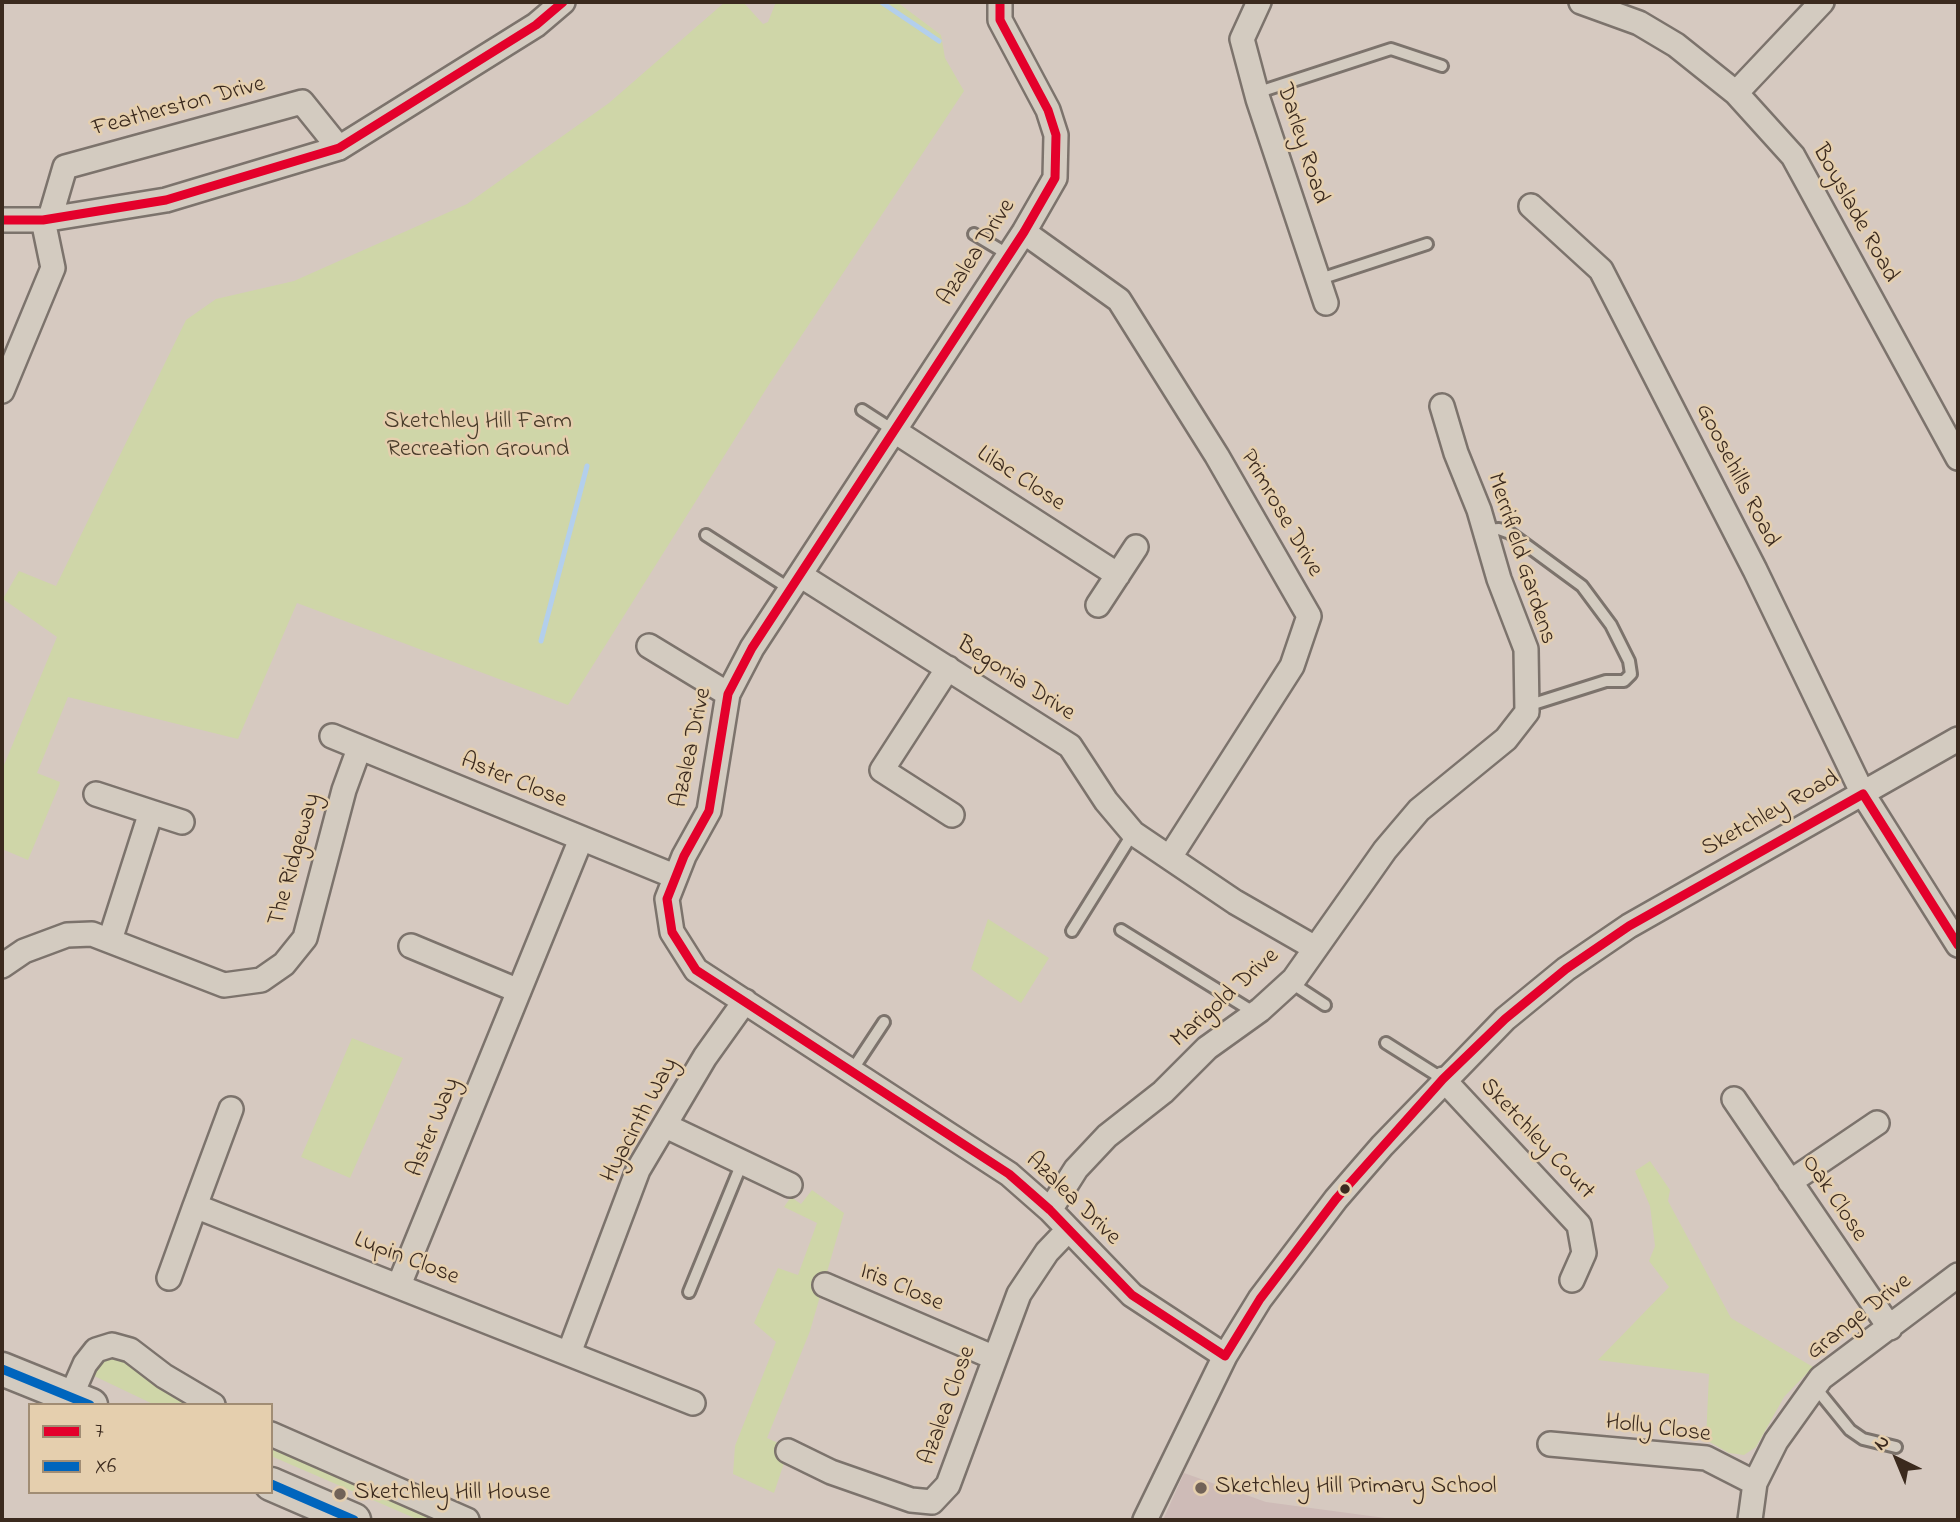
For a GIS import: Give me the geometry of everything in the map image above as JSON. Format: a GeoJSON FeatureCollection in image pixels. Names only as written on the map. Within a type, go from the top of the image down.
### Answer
{"type":"FeatureCollection","features":[{"type":"Feature","properties":{"kind":"main road"},"geometry":{"type":"LineString","coordinates":[[2,1369],[81,1400]]}},
{"type":"Feature","properties":{"kind":"main road"},"geometry":{"type":"LineString","coordinates":[[273,1485],[354,1520]]}},
{"type":"Feature","properties":{"kind":"street"},"geometry":{"type":"LineString","coordinates":[[2,220],[47,219],[166,200],[339,148],[536,26],[563,2]]}},
{"type":"Feature","properties":{"kind":"street","name":"Azalea Drive"},"geometry":{"type":"LineString","coordinates":[[1000,2],[1000,20],[1043,99],[1056,135],[1055,178],[1024,232],[752,648],[728,694],[709,811],[674,876],[667,899],[672,932],[696,970],[1009,1174],[1050,1210],[1132,1296],[1225,1356]]}},
{"type":"Feature","properties":{"kind":"street","name":"Darley Road"},"geometry":{"type":"LineString","coordinates":[[1259,2],[1242,38],[1256,93],[1326,303]]}},
{"type":"Feature","properties":{"kind":"street","name":"Boyslade Road"},"geometry":{"type":"LineString","coordinates":[[1581,2],[1639,23],[1676,45],[1736,93],[1793,156],[1958,458]]}},
{"type":"Feature","properties":{"kind":"street"},"geometry":{"type":"LineString","coordinates":[[1736,93],[1822,2]]}},
{"type":"Feature","properties":{"kind":"street","name":"Featherston Drive"},"geometry":{"type":"LineString","coordinates":[[47,219],[65,167],[303,102],[339,148]]}},
{"type":"Feature","properties":{"kind":"street","name":"Goosehills Road"},"geometry":{"type":"LineString","coordinates":[[1531,205],[1601,270],[1755,570],[1863,793],[1958,945]]}},
{"type":"Feature","properties":{"kind":"street"},"geometry":{"type":"LineString","coordinates":[[2,391],[53,268],[47,219]]}},
{"type":"Feature","properties":{"kind":"street","name":"Primrose Drive"},"geometry":{"type":"LineString","coordinates":[[1024,232],[1119,300],[1217,456],[1309,617],[1292,666],[1170,858]]}},
{"type":"Feature","properties":{"kind":"street","name":"Merrifield Gardens"},"geometry":{"type":"LineString","coordinates":[[1442,405],[1455,453],[1526,649],[1527,706]]}},
{"type":"Feature","properties":{"kind":"street","name":"Lilac Close"},"geometry":{"type":"LineString","coordinates":[[893,430],[1118,575]]}},
{"type":"Feature","properties":{"kind":"street"},"geometry":{"type":"LineString","coordinates":[[1098,605],[1136,547]]}},
{"type":"Feature","properties":{"kind":"street","name":"Begonia Drive"},"geometry":{"type":"LineString","coordinates":[[795,582],[948,668],[1070,746],[1106,801],[1133,833],[1235,902],[1315,948]]}},
{"type":"Feature","properties":{"kind":"street"},"geometry":{"type":"LineString","coordinates":[[649,646],[728,694]]}},
{"type":"Feature","properties":{"kind":"street"},"geometry":{"type":"LineString","coordinates":[[948,668],[882,770],[952,815]]}},
{"type":"Feature","properties":{"kind":"street","name":"Marigold Drive"},"geometry":{"type":"LineString","coordinates":[[1050,1210],[1076,1170],[1107,1136],[1163,1092],[1208,1048],[1255,1013],[1290,982],[1385,850],[1419,810],[1506,739],[1527,712],[1527,706]]}},
{"type":"Feature","properties":{"kind":"street","name":"Aster Close"},"geometry":{"type":"LineString","coordinates":[[332,736],[674,876]]}},
{"type":"Feature","properties":{"kind":"street","name":"Sketchley Road"},"geometry":{"type":"LineString","coordinates":[[1144,1520],[1225,1356],[1260,1299],[1373,1156],[1443,1079],[1515,1010],[1566,969],[1629,926],[1958,739]]}},
{"type":"Feature","properties":{"kind":"street","name":"The Ridgeway"},"geometry":{"type":"LineString","coordinates":[[2,966],[24,951],[67,935],[92,934],[224,985],[261,980],[284,964],[305,938],[344,790],[359,749]]}},
{"type":"Feature","properties":{"kind":"street"},"geometry":{"type":"LineString","coordinates":[[96,794],[182,822]]}},
{"type":"Feature","properties":{"kind":"street"},"geometry":{"type":"LineString","coordinates":[[110,940],[151,813]]}},
{"type":"Feature","properties":{"kind":"street","name":"Aster Way"},"geometry":{"type":"LineString","coordinates":[[399,1285],[581,839]]}},
{"type":"Feature","properties":{"kind":"street"},"geometry":{"type":"LineString","coordinates":[[411,946],[519,991]]}},
{"type":"Feature","properties":{"kind":"street","name":"Hyacinth Way"},"geometry":{"type":"LineString","coordinates":[[569,1353],[638,1170],[705,1057],[745,1001]]}},
{"type":"Feature","properties":{"kind":"street","name":"Sketchley Court"},"geometry":{"type":"LineString","coordinates":[[1443,1079],[1579,1225],[1584,1253],[1572,1280]]}},
{"type":"Feature","properties":{"kind":"street","name":"Oak Close"},"geometry":{"type":"LineString","coordinates":[[1734,1099],[1890,1328]]}},
{"type":"Feature","properties":{"kind":"street"},"geometry":{"type":"LineString","coordinates":[[169,1278],[230,1109]]}},
{"type":"Feature","properties":{"kind":"street"},"geometry":{"type":"LineString","coordinates":[[1790,1182],[1877,1123]]}},
{"type":"Feature","properties":{"kind":"street"},"geometry":{"type":"LineString","coordinates":[[666,1126],[790,1185]]}},
{"type":"Feature","properties":{"kind":"street","name":"Lupin Close"},"geometry":{"type":"LineString","coordinates":[[195,1206],[569,1353],[661,1401],[693,1404]]}},
{"type":"Feature","properties":{"kind":"street","name":"Azalea Close"},"geometry":{"type":"LineString","coordinates":[[788,1451],[831,1472],[911,1500],[932,1502],[948,1485],[1019,1294],[1047,1252],[1068,1230]]}},
{"type":"Feature","properties":{"kind":"street","name":"Grange Drive"},"geometry":{"type":"LineString","coordinates":[[1750,1520],[1755,1483],[1776,1441],[1821,1378],[1958,1275]]}},
{"type":"Feature","properties":{"kind":"street","name":"Iris Close"},"geometry":{"type":"LineString","coordinates":[[825,1285],[995,1359]]}},
{"type":"Feature","properties":{"kind":"street"},"geometry":{"type":"LineString","coordinates":[[81,1400],[85,1364],[96,1350],[112,1345],[130,1350],[164,1376],[210,1403]]}},
{"type":"Feature","properties":{"kind":"street"},"geometry":{"type":"LineString","coordinates":[[273,1435],[467,1520]]}},
{"type":"Feature","properties":{"kind":"street","name":"Holly Close"},"geometry":{"type":"LineString","coordinates":[[1550,1444],[1706,1458],[1755,1483]]}},
{"type":"Feature","properties":{"kind":"lane"},"geometry":{"type":"LineString","coordinates":[[1256,93],[1391,49],[1442,66]]}},
{"type":"Feature","properties":{"kind":"lane"},"geometry":{"type":"LineString","coordinates":[[974,234],[1009,255]]}},
{"type":"Feature","properties":{"kind":"lane"},"geometry":{"type":"LineString","coordinates":[[1317,280],[1427,244]]}},
{"type":"Feature","properties":{"kind":"lane"},"geometry":{"type":"LineString","coordinates":[[862,411],[893,430]]}},
{"type":"Feature","properties":{"kind":"lane"},"geometry":{"type":"LineString","coordinates":[[1485,530],[1499,529],[1510,533],[1535,555],[1582,586],[1611,625],[1629,662],[1631,674],[1624,681],[1606,681],[1527,706]]}},
{"type":"Feature","properties":{"kind":"lane"},"geometry":{"type":"LineString","coordinates":[[706,535],[795,582]]}},
{"type":"Feature","properties":{"kind":"lane"},"geometry":{"type":"LineString","coordinates":[[1072,930],[1133,833]]}},
{"type":"Feature","properties":{"kind":"lane"},"geometry":{"type":"LineString","coordinates":[[1121,930],[1255,1013]]}},
{"type":"Feature","properties":{"kind":"lane"},"geometry":{"type":"LineString","coordinates":[[1290,982],[1325,1005]]}},
{"type":"Feature","properties":{"kind":"lane"},"geometry":{"type":"LineString","coordinates":[[852,1072],[884,1022]]}},
{"type":"Feature","properties":{"kind":"lane"},"geometry":{"type":"LineString","coordinates":[[1386,1043],[1443,1079]]}},
{"type":"Feature","properties":{"kind":"lane"},"geometry":{"type":"LineString","coordinates":[[689,1293],[742,1163]]}},
{"type":"Feature","properties":{"kind":"lane"},"geometry":{"type":"LineString","coordinates":[[1815,1387],[1850,1430],[1863,1439],[1896,1447]]}},
{"type":"Feature","properties":{"kind":"shaded area","name":"Sketchley Hill Primary School"},"geometry":{"type":"Polygon","coordinates":[[[1184,1473],[1266,1502],[1400,1520],[1163,1520],[1184,1473]]]}},
{"type":"Feature","properties":{"kind":"green space","name":"Sketchley Hill Farm Recreation Ground"},"geometry":{"type":"Polygon","coordinates":[[[725,2],[743,2],[763,24],[768,22],[776,2],[897,2],[941,35],[945,58],[964,91],[768,386],[568,705],[297,603],[238,739],[68,697],[37,773],[60,782],[28,860],[2,849],[2,770],[57,637],[3,599],[19,571],[56,586],[186,320],[216,299],[294,281],[467,204],[609,103],[725,2]]]}},
{"type":"Feature","properties":{"kind":"green space"},"geometry":{"type":"Polygon","coordinates":[[[988,919],[1049,958],[1021,1003],[971,969],[988,919]]]}},
{"type":"Feature","properties":{"kind":"green space"},"geometry":{"type":"Polygon","coordinates":[[[352,1038],[403,1058],[350,1178],[301,1157],[352,1038]]]}},
{"type":"Feature","properties":{"kind":"green space"},"geometry":{"type":"Polygon","coordinates":[[[1650,1161],[1670,1190],[1668,1201],[1731,1318],[1813,1367],[1784,1397],[1756,1447],[1744,1455],[1729,1453],[1706,1440],[1709,1374],[1598,1360],[1669,1287],[1649,1261],[1655,1246],[1650,1206],[1635,1171],[1650,1161]]]}},
{"type":"Feature","properties":{"kind":"green space"},"geometry":{"type":"Polygon","coordinates":[[[812,1190],[844,1213],[810,1331],[767,1438],[789,1448],[774,1493],[733,1474],[735,1446],[776,1342],[754,1323],[778,1268],[798,1275],[817,1223],[784,1207],[791,1197],[801,1204],[812,1190]]]}},
{"type":"Feature","properties":{"kind":"green space"},"geometry":{"type":"Polygon","coordinates":[[[110,1351],[201,1403],[151,1403],[92,1375],[94,1365],[110,1351]]]}},
{"type":"Feature","properties":{"kind":"green space"},"geometry":{"type":"Polygon","coordinates":[[[273,1438],[460,1520],[419,1520],[273,1457],[273,1438]]]}},
{"type":"Feature","properties":{"kind":"waterway"},"geometry":{"type":"LineString","coordinates":[[881,2],[939,41]]}},
{"type":"Feature","properties":{"kind":"waterway"},"geometry":{"type":"LineString","coordinates":[[541,641],[587,466]]}},
{"type":"Feature","properties":{"kind":"transit line","name":"7"},"geometry":{"type":"LineString","coordinates":[[2,220],[43,220],[166,200],[339,148],[536,25],[563,2]]}},
{"type":"Feature","properties":{"kind":"transit line","name":"7"},"geometry":{"type":"LineString","coordinates":[[1000,2],[1000,20],[1048,110],[1056,135],[1055,178],[1024,232],[752,648],[728,694],[709,811],[684,856],[667,899],[672,932],[696,970],[1009,1174],[1050,1210],[1132,1295],[1225,1356],[1260,1299],[1336,1199],[1443,1079],[1505,1019],[1566,969],[1629,926],[1863,794],[1958,945]]}},
{"type":"Feature","properties":{"kind":"transit line","name":"X6"},"geometry":{"type":"LineString","coordinates":[[2,1369],[85,1403]]}},
{"type":"Feature","properties":{"kind":"transit line","name":"X6"},"geometry":{"type":"LineString","coordinates":[[273,1485],[354,1520]]}},
{"type":"Feature","properties":{"kind":"place","name":"Sketchley Hill Primary School"},"geometry":{"type":"Point","coordinates":[1201,1488]}},
{"type":"Feature","properties":{"kind":"place","name":"Sketchley Hill House"},"geometry":{"type":"Point","coordinates":[340,1494]}}]}
